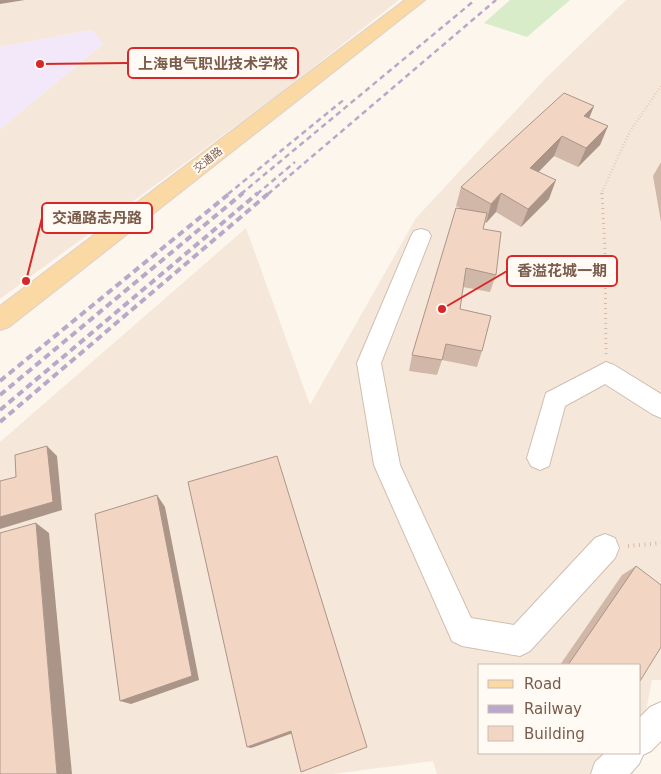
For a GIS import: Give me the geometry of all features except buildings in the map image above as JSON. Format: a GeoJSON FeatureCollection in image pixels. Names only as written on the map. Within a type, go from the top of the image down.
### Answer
{"type":"FeatureCollection","features":[{"type":"Feature","properties":{"kind":"main road","name":"交通路"},"geometry":{"type":"LineString","coordinates":[[0,320],[416,0]]}},
{"type":"Feature","properties":{"kind":"lane"},"geometry":{"type":"LineString","coordinates":[[421,236],[369,363],[386,465],[462,631],[520,641],[605,548]]}},
{"type":"Feature","properties":{"kind":"lane"},"geometry":{"type":"LineString","coordinates":[[540,458],[556,400],[606,372],[661,407]]}},
{"type":"Feature","properties":{"kind":"lane"},"geometry":{"type":"LineString","coordinates":[[641,739],[661,718]]}},
{"type":"Feature","properties":{"kind":"lane"},"geometry":{"type":"LineString","coordinates":[[607,774],[627,754]]}},
{"type":"Feature","properties":{"kind":"path"},"geometry":{"type":"LineString","coordinates":[[606,372],[605,252],[601,195],[630,131],[661,86]]}},
{"type":"Feature","properties":{"kind":"path"},"geometry":{"type":"LineString","coordinates":[[605,548],[661,543]]}},
{"type":"Feature","properties":{"kind":"shaded area"},"geometry":{"type":"Polygon","coordinates":[[[25,0],[399,0],[282,92],[0,299],[0,129],[103,44],[92,30],[0,47],[0,4],[25,0]]]}},
{"type":"Feature","properties":{"kind":"shaded area"},"geometry":{"type":"Polygon","coordinates":[[[626,0],[661,0],[661,680],[652,680],[641,737],[641,664],[478,664],[478,754],[638,754],[633,774],[437,774],[433,761],[333,774],[0,774],[0,442],[246,228],[310,405],[416,218],[547,77],[626,0]]]}},
{"type":"Feature","properties":{"kind":"shaded area"},"geometry":{"type":"Polygon","coordinates":[[[92,30],[103,44],[0,129],[0,47],[92,30]]]}},
{"type":"Feature","properties":{"kind":"green space"},"geometry":{"type":"Polygon","coordinates":[[[510,0],[570,0],[527,37],[484,23],[510,0]]]}},
{"type":"Feature","properties":{"kind":"railway"},"geometry":{"type":"LineString","coordinates":[[241,194],[475,0]]}},
{"type":"Feature","properties":{"kind":"railway"},"geometry":{"type":"LineString","coordinates":[[268,194],[496,0]]}},
{"type":"Feature","properties":{"kind":"railway"},"geometry":{"type":"LineString","coordinates":[[228,194],[346,98]]}},
{"type":"Feature","properties":{"kind":"railway"},"geometry":{"type":"LineString","coordinates":[[257,194],[295,162]]}},
{"type":"Feature","properties":{"kind":"railway"},"geometry":{"type":"LineString","coordinates":[[0,381],[230,193]]}},
{"type":"Feature","properties":{"kind":"railway"},"geometry":{"type":"LineString","coordinates":[[0,395],[243,193]]}},
{"type":"Feature","properties":{"kind":"railway"},"geometry":{"type":"LineString","coordinates":[[0,410],[258,193]]}},
{"type":"Feature","properties":{"kind":"railway"},"geometry":{"type":"LineString","coordinates":[[0,422],[269,193]]}},
{"type":"Feature","properties":{"kind":"place","name":"上海电气职业技术学校"},"geometry":{"type":"Point","coordinates":[40,64]}},
{"type":"Feature","properties":{"kind":"place","name":"交通路志丹路"},"geometry":{"type":"Point","coordinates":[26,281]}},
{"type":"Feature","properties":{"kind":"place","name":"香溢花城一期"},"geometry":{"type":"Point","coordinates":[442,309]}}]}
